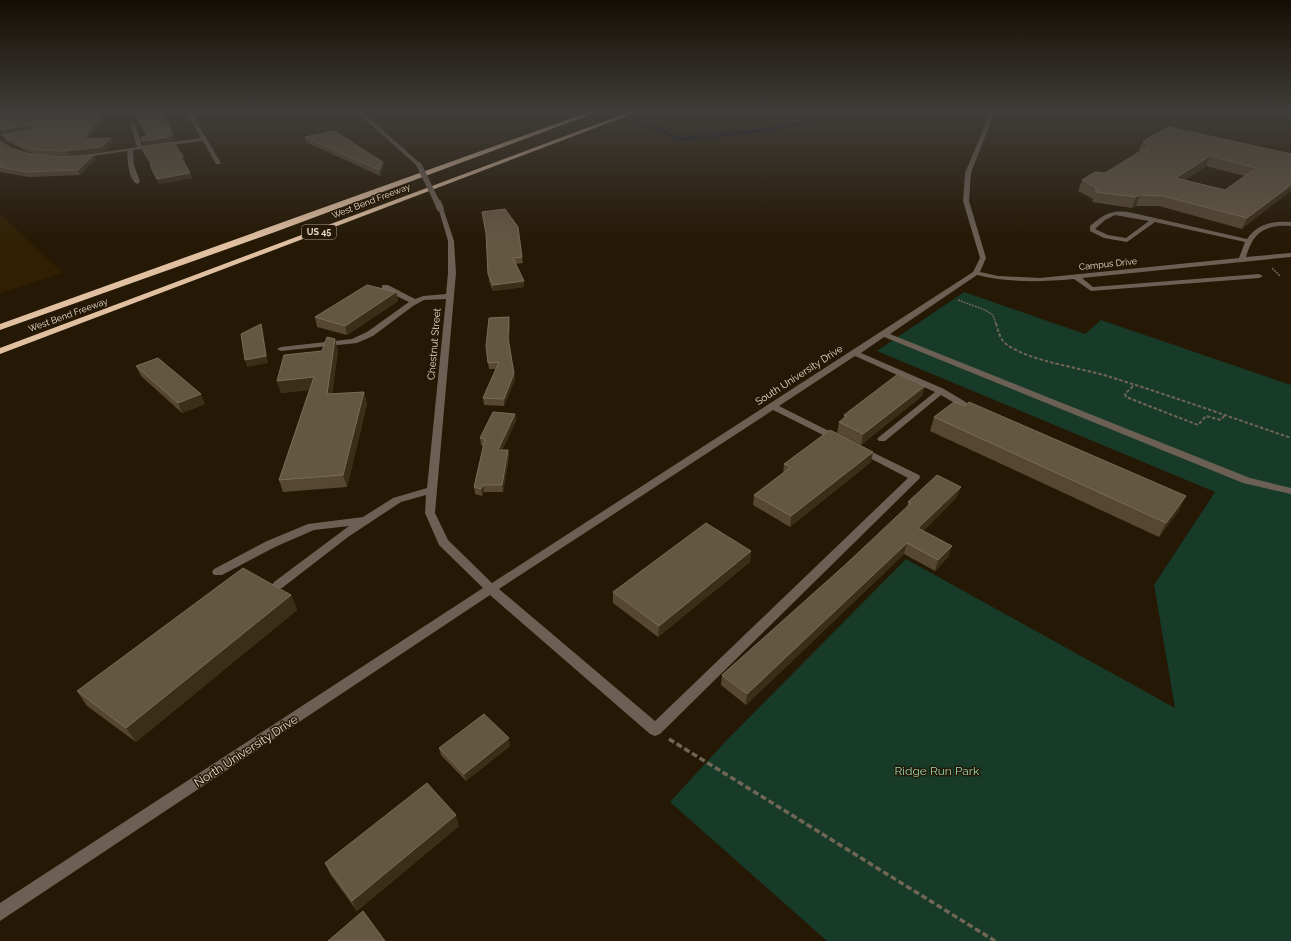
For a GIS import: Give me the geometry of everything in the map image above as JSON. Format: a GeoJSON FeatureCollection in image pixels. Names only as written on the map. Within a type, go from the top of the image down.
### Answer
{"type":"FeatureCollection","features":[{"type":"Feature","properties":{"kind":"highway","name":"West Bend Freeway"},"geometry":{"type":"LineString","coordinates":[[0,327],[477,155]]}},
{"type":"Feature","properties":{"kind":"highway","name":"West Bend Freeway"},"geometry":{"type":"LineString","coordinates":[[0,351],[520,155]]}},
{"type":"Feature","properties":{"kind":"street"},"geometry":{"type":"LineString","coordinates":[[77,156],[87,155]]}},
{"type":"Feature","properties":{"kind":"street"},"geometry":{"type":"LineString","coordinates":[[130,155],[131,165],[137,182]]}},
{"type":"Feature","properties":{"kind":"street"},"geometry":{"type":"LineString","coordinates":[[213,155],[218,163]]}},
{"type":"Feature","properties":{"kind":"street","name":"Chestnut Street"},"geometry":{"type":"LineString","coordinates":[[408,155],[419,165],[440,208],[451,241],[452,273],[430,513],[443,542],[491,589],[655,730]]}},
{"type":"Feature","properties":{"kind":"street"},"geometry":{"type":"LineString","coordinates":[[976,155],[968,174],[966,201],[983,258],[976,273]]}},
{"type":"Feature","properties":{"kind":"street"},"geometry":{"type":"LineString","coordinates":[[1154,220],[1127,240],[1106,237],[1092,230],[1092,227],[1112,212],[1154,220],[1248,242]]}},
{"type":"Feature","properties":{"kind":"street"},"geometry":{"type":"LineString","coordinates":[[1242,259],[1250,237],[1266,224],[1291,224]]}},
{"type":"Feature","properties":{"kind":"street","name":"Campus Drive"},"geometry":{"type":"LineString","coordinates":[[976,273],[1018,280],[1040,280],[1291,255]]}},
{"type":"Feature","properties":{"kind":"street","name":"South University Drive"},"geometry":{"type":"LineString","coordinates":[[491,589],[976,273]]}},
{"type":"Feature","properties":{"kind":"street"},"geometry":{"type":"LineString","coordinates":[[1096,274],[1115,287]]}},
{"type":"Feature","properties":{"kind":"street"},"geometry":{"type":"LineString","coordinates":[[1075,276],[1091,289],[1259,276]]}},
{"type":"Feature","properties":{"kind":"street"},"geometry":{"type":"LineString","coordinates":[[385,287],[415,302]]}},
{"type":"Feature","properties":{"kind":"street"},"geometry":{"type":"LineString","coordinates":[[281,349],[354,341],[370,334],[423,298],[450,296]]}},
{"type":"Feature","properties":{"kind":"street"},"geometry":{"type":"LineString","coordinates":[[883,334],[1247,481],[1291,491]]}},
{"type":"Feature","properties":{"kind":"street"},"geometry":{"type":"LineString","coordinates":[[854,353],[941,391],[973,411],[988,417]]}},
{"type":"Feature","properties":{"kind":"street"},"geometry":{"type":"LineString","coordinates":[[882,439],[941,391]]}},
{"type":"Feature","properties":{"kind":"street"},"geometry":{"type":"LineString","coordinates":[[655,730],[915,477],[771,406]]}},
{"type":"Feature","properties":{"kind":"street"},"geometry":{"type":"LineString","coordinates":[[278,585],[344,534],[397,500],[432,490]]}},
{"type":"Feature","properties":{"kind":"street"},"geometry":{"type":"LineString","coordinates":[[218,572],[271,544],[312,527],[367,519]]}},
{"type":"Feature","properties":{"kind":"street","name":"North University Drive"},"geometry":{"type":"LineString","coordinates":[[0,913],[491,589]]}},
{"type":"Feature","properties":{"kind":"path"},"geometry":{"type":"LineString","coordinates":[[944,295],[974,305],[993,315],[1000,337],[1006,344],[1023,352],[1042,359],[1107,376],[1291,438]]}},
{"type":"Feature","properties":{"kind":"path"},"geometry":{"type":"LineString","coordinates":[[1133,386],[1125,394],[1126,397],[1198,425],[1206,416],[1221,420],[1225,415]]}},
{"type":"Feature","properties":{"kind":"path"},"geometry":{"type":"LineString","coordinates":[[655,730],[995,941]]}},
{"type":"Feature","properties":{"kind":"shaded area"},"geometry":{"type":"Polygon","coordinates":[[[0,214],[63,273],[0,293],[0,214]]]}},
{"type":"Feature","properties":{"kind":"green space","name":"Ridge Run Park"},"geometry":{"type":"Polygon","coordinates":[[[964,292],[1085,334],[1101,320],[1291,385],[1291,941],[827,941],[670,802],[725,742],[906,559],[1175,708],[1154,585],[1215,492],[877,351],[964,292]]]}},
{"type":"Feature","properties":{"kind":"building"},"geometry":{"type":"Polygon","coordinates":[[[0,155],[42,155],[59,157],[94,155],[78,170],[27,172],[0,167],[0,155]]]}},
{"type":"Feature","properties":{"kind":"building"},"geometry":{"type":"Polygon","coordinates":[[[146,155],[182,155],[183,156],[181,157],[190,173],[157,179],[150,165],[152,165],[146,155]]]}},
{"type":"Feature","properties":{"kind":"building"},"geometry":{"type":"Polygon","coordinates":[[[345,155],[372,155],[383,162],[379,170],[345,155]]]}},
{"type":"Feature","properties":{"kind":"building"},"geometry":{"type":"Polygon","coordinates":[[[1134,155],[1291,155],[1291,185],[1247,218],[1163,196],[1140,195],[1136,197],[1096,192],[1096,188],[1082,180],[1095,172],[1105,173],[1134,155]],[[1210,156],[1176,178],[1225,190],[1256,168],[1210,156]]]}},
{"type":"Feature","properties":{"kind":"building"},"geometry":{"type":"Polygon","coordinates":[[[505,209],[518,227],[522,257],[513,258],[524,281],[493,285],[488,274],[486,233],[482,212],[505,209]]]}},
{"type":"Feature","properties":{"kind":"building"},"geometry":{"type":"Polygon","coordinates":[[[367,285],[396,292],[345,326],[315,317],[367,285]]]}},
{"type":"Feature","properties":{"kind":"building"},"geometry":{"type":"Polygon","coordinates":[[[509,317],[508,338],[514,373],[504,399],[483,398],[499,362],[488,363],[486,346],[489,318],[509,317]]]}},
{"type":"Feature","properties":{"kind":"building"},"geometry":{"type":"Polygon","coordinates":[[[261,324],[266,356],[245,360],[241,334],[261,324]]]}},
{"type":"Feature","properties":{"kind":"building"},"geometry":{"type":"Polygon","coordinates":[[[327,337],[335,339],[327,394],[364,392],[343,475],[279,480],[314,377],[277,381],[284,355],[322,351],[327,337]]]}},
{"type":"Feature","properties":{"kind":"building"},"geometry":{"type":"Polygon","coordinates":[[[158,358],[201,394],[178,403],[136,366],[158,358]]]}},
{"type":"Feature","properties":{"kind":"building"},"geometry":{"type":"Polygon","coordinates":[[[898,374],[925,386],[863,434],[839,422],[847,416],[844,415],[898,374]]]}},
{"type":"Feature","properties":{"kind":"building"},"geometry":{"type":"Polygon","coordinates":[[[954,402],[965,406],[969,402],[1186,496],[1166,523],[934,417],[954,402]]]}},
{"type":"Feature","properties":{"kind":"building"},"geometry":{"type":"Polygon","coordinates":[[[493,412],[515,414],[498,450],[508,450],[502,485],[483,485],[481,489],[474,487],[485,439],[480,438],[493,412]]]}},
{"type":"Feature","properties":{"kind":"building"},"geometry":{"type":"Polygon","coordinates":[[[830,430],[873,452],[791,516],[754,495],[791,467],[784,464],[830,430]]]}},
{"type":"Feature","properties":{"kind":"building"},"geometry":{"type":"Polygon","coordinates":[[[937,475],[961,487],[918,528],[952,546],[938,560],[907,543],[747,694],[722,675],[844,566],[911,503],[908,502],[937,475]]]}},
{"type":"Feature","properties":{"kind":"building"},"geometry":{"type":"Polygon","coordinates":[[[706,523],[751,551],[659,626],[613,592],[706,523]]]}},
{"type":"Feature","properties":{"kind":"building"},"geometry":{"type":"Polygon","coordinates":[[[243,568],[291,595],[126,728],[77,691],[243,568]]]}},
{"type":"Feature","properties":{"kind":"building"},"geometry":{"type":"Polygon","coordinates":[[[484,714],[509,738],[464,774],[439,748],[484,714]]]}},
{"type":"Feature","properties":{"kind":"building"},"geometry":{"type":"Polygon","coordinates":[[[427,783],[456,815],[352,901],[325,863],[427,783]]]}},
{"type":"Feature","properties":{"kind":"building"},"geometry":{"type":"Polygon","coordinates":[[[363,911],[385,941],[328,941],[363,911]]]}}]}
